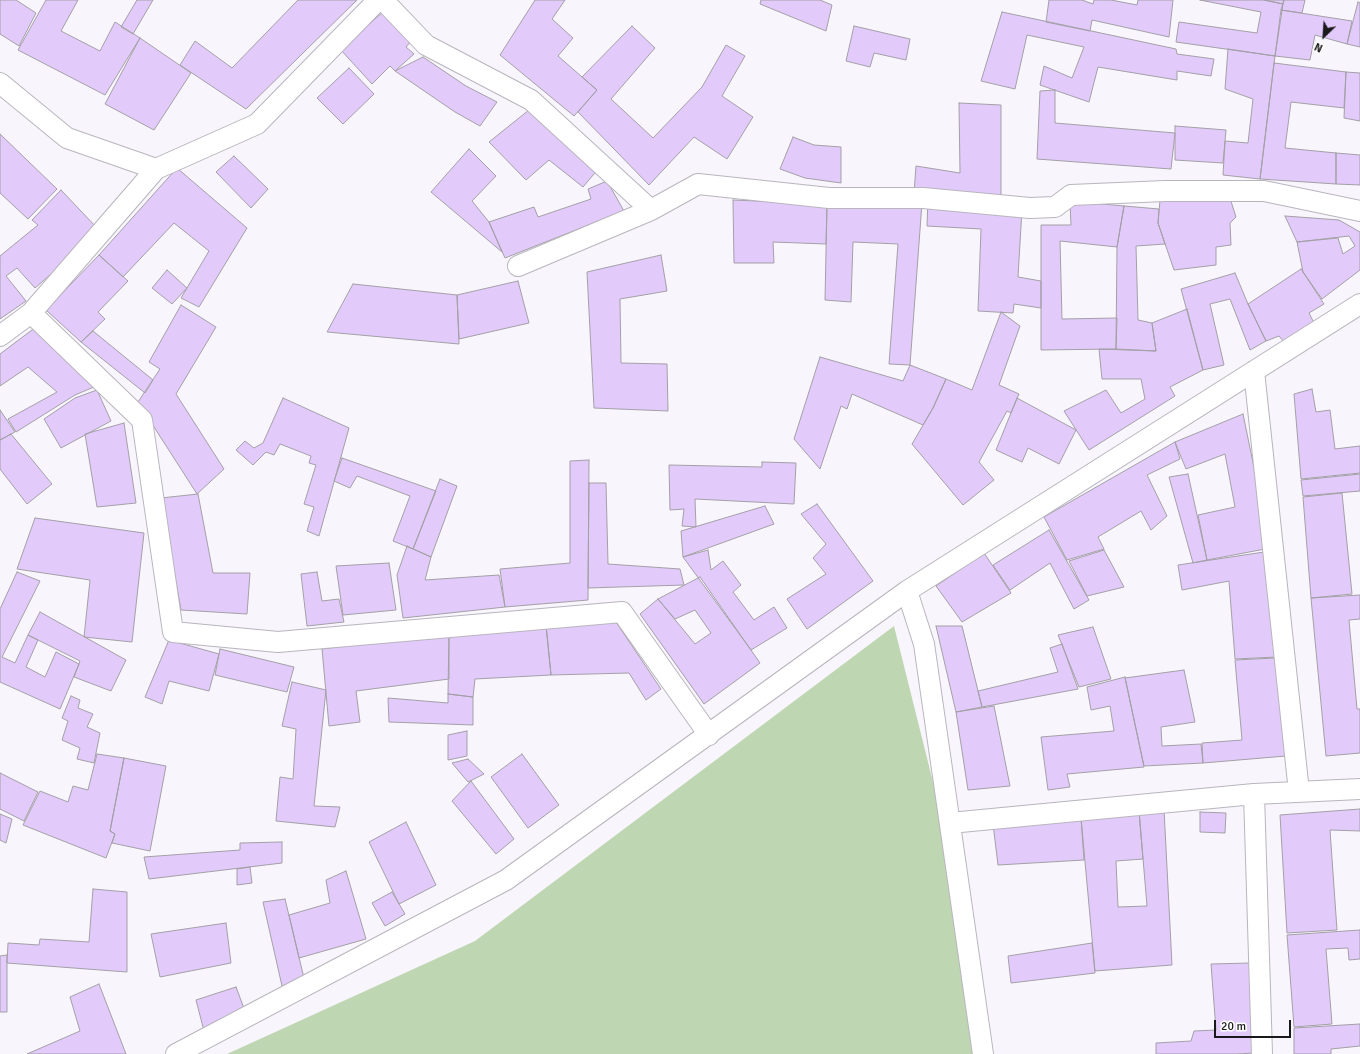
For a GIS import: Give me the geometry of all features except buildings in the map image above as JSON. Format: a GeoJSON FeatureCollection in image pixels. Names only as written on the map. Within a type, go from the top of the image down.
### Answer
{"type":"FeatureCollection","features":[{"type":"Feature","properties":{"kind":"street"},"geometry":{"type":"LineString","coordinates":[[0,336],[31,313],[156,169],[257,124],[378,0]]}},
{"type":"Feature","properties":{"kind":"street"},"geometry":{"type":"LineString","coordinates":[[383,0],[426,45],[531,100],[651,210]]}},
{"type":"Feature","properties":{"kind":"street"},"geometry":{"type":"LineString","coordinates":[[0,83],[67,138],[156,169]]}},
{"type":"Feature","properties":{"kind":"street"},"geometry":{"type":"LineString","coordinates":[[518,266],[651,210],[698,184],[829,198],[924,198],[1030,208],[1055,207],[1071,195],[1165,191],[1264,191],[1360,211]]}},
{"type":"Feature","properties":{"kind":"street"},"geometry":{"type":"LineString","coordinates":[[176,1054],[506,880],[907,591],[1360,304]]}},
{"type":"Feature","properties":{"kind":"street"},"geometry":{"type":"LineString","coordinates":[[31,313],[142,420],[173,632],[278,642],[622,612],[709,735]]}},
{"type":"Feature","properties":{"kind":"street"},"geometry":{"type":"LineString","coordinates":[[1254,371],[1299,792]]}},
{"type":"Feature","properties":{"kind":"street"},"geometry":{"type":"LineString","coordinates":[[907,591],[924,644],[983,1054]]}},
{"type":"Feature","properties":{"kind":"street"},"geometry":{"type":"LineString","coordinates":[[950,823],[1254,794],[1360,789]]}},
{"type":"Feature","properties":{"kind":"street"},"geometry":{"type":"LineString","coordinates":[[1254,794],[1262,1054]]}},
{"type":"Feature","properties":{"kind":"green space"},"geometry":{"type":"Polygon","coordinates":[[[894,626],[969,926],[977,1054],[227,1054],[475,941],[894,626]]]}}]}
